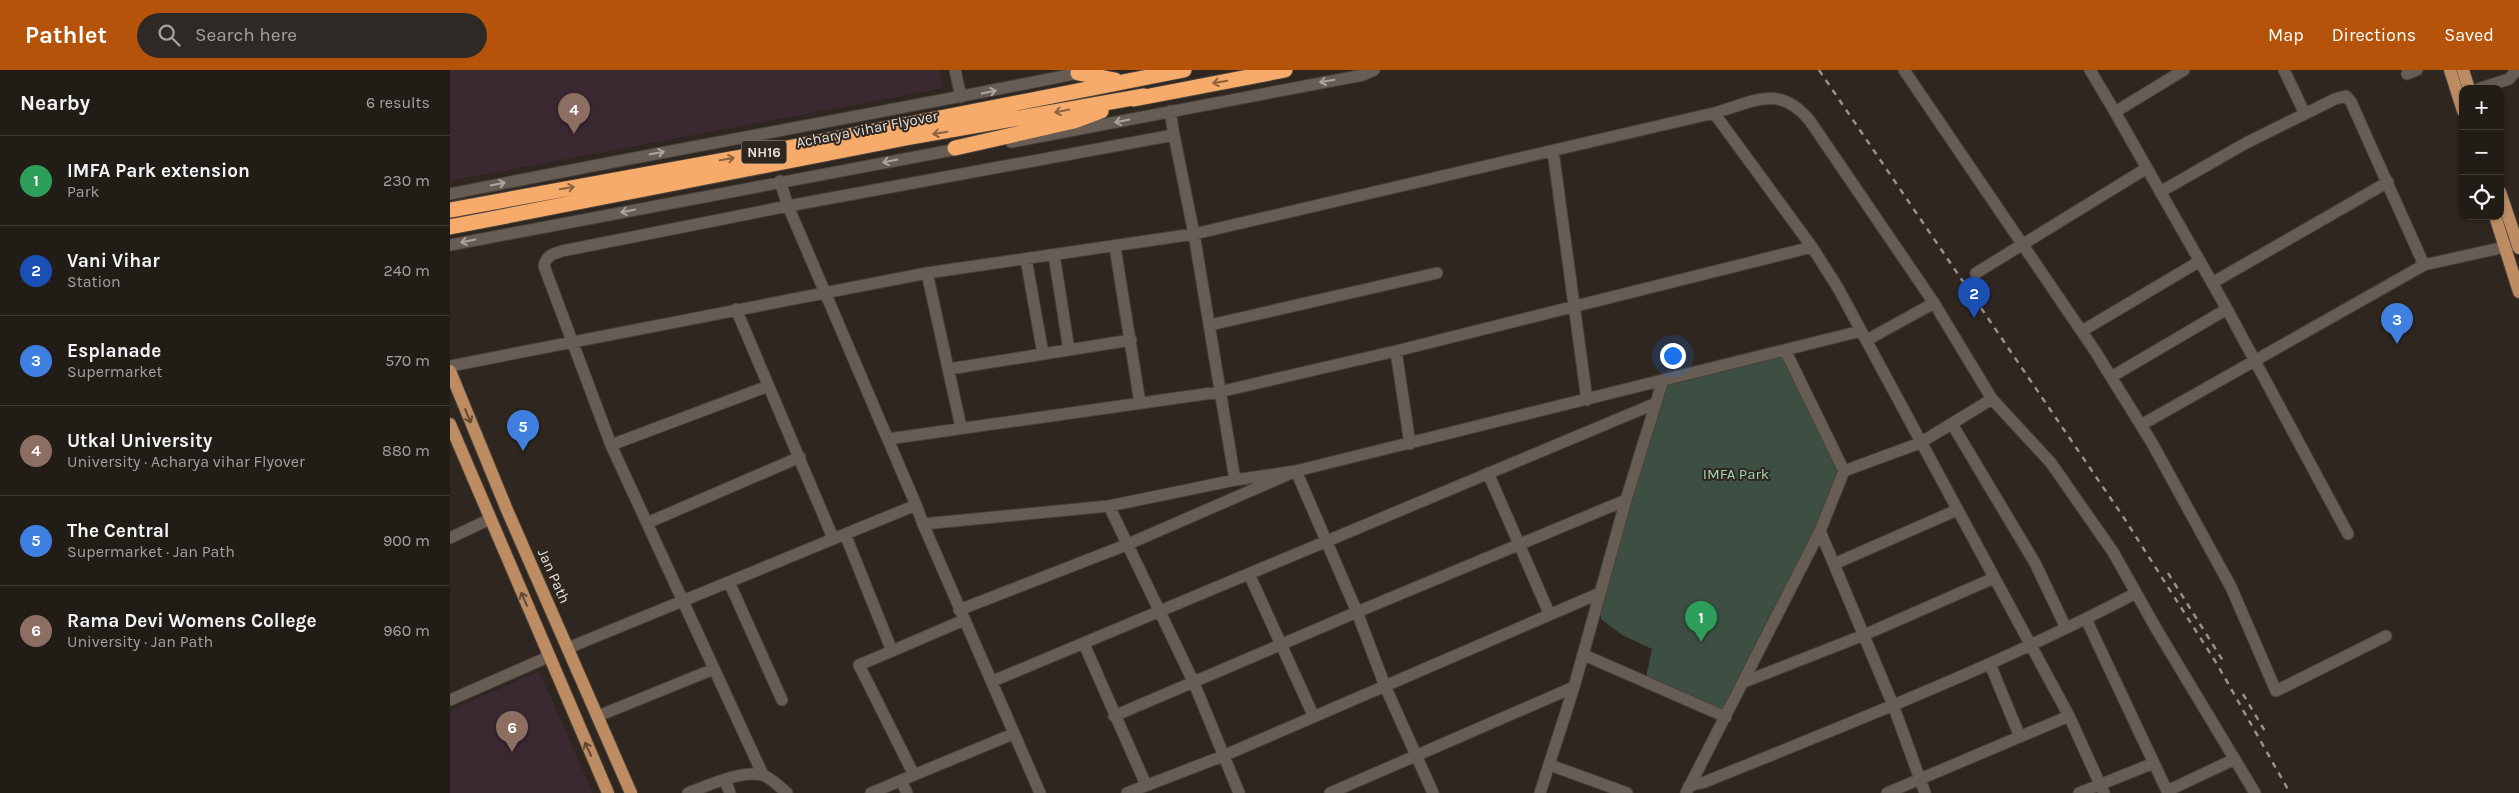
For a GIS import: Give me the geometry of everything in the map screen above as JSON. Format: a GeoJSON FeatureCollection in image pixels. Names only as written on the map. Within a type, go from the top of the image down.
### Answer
{"type":"FeatureCollection","features":[{"type":"Feature","properties":{"kind":"highway","name":"NH16"},"geometry":{"type":"LineString","coordinates":[[1123,81],[1184,70]]}},
{"type":"Feature","properties":{"kind":"highway","name":"NH16"},"geometry":{"type":"LineString","coordinates":[[1144,96],[1285,70]]}},
{"type":"Feature","properties":{"kind":"highway"},"geometry":{"type":"LineString","coordinates":[[1078,73],[1123,81]]}},
{"type":"Feature","properties":{"kind":"highway","name":"Acharya vihar Flyover"},"geometry":{"type":"LineString","coordinates":[[450,210],[753,155],[1123,81]]}},
{"type":"Feature","properties":{"kind":"highway"},"geometry":{"type":"LineString","coordinates":[[955,148],[1074,121],[1144,96]]}},
{"type":"Feature","properties":{"kind":"highway","name":"Acharya vihar Flyover"},"geometry":{"type":"LineString","coordinates":[[450,227],[906,138],[1040,116],[1144,96]]}},
{"type":"Feature","properties":{"kind":"main road"},"geometry":{"type":"LineString","coordinates":[[2450,70],[2459,98]]}},
{"type":"Feature","properties":{"kind":"main road"},"geometry":{"type":"LineString","coordinates":[[2463,70],[2468,85]]}},
{"type":"Feature","properties":{"kind":"main road"},"geometry":{"type":"LineString","coordinates":[[2504,208],[2514,247],[2519,292]]}},
{"type":"Feature","properties":{"kind":"main road"},"geometry":{"type":"LineString","coordinates":[[2498,220],[2514,247]]}},
{"type":"Feature","properties":{"kind":"main road","name":"Jan Path"},"geometry":{"type":"LineString","coordinates":[[450,371],[507,510],[631,793]]}},
{"type":"Feature","properties":{"kind":"main road"},"geometry":{"type":"LineString","coordinates":[[450,424],[548,657],[608,793]]}},
{"type":"Feature","properties":{"kind":"street"},"geometry":{"type":"LineString","coordinates":[[955,70],[961,97]]}},
{"type":"Feature","properties":{"kind":"street"},"geometry":{"type":"LineString","coordinates":[[450,194],[609,162],[961,97],[1093,70]]}},
{"type":"Feature","properties":{"kind":"street"},"geometry":{"type":"LineString","coordinates":[[450,245],[955,148],[1034,138],[1363,75],[1374,70]]}},
{"type":"Feature","properties":{"kind":"street"},"geometry":{"type":"LineString","coordinates":[[1904,70],[2082,331],[2141,425],[2231,587],[2276,691],[2386,636]]}},
{"type":"Feature","properties":{"kind":"street"},"geometry":{"type":"LineString","coordinates":[[2090,70],[2227,308],[2348,534]]}},
{"type":"Feature","properties":{"kind":"street"},"geometry":{"type":"LineString","coordinates":[[2115,112],[2184,70]]}},
{"type":"Feature","properties":{"kind":"street"},"geometry":{"type":"LineString","coordinates":[[2284,70],[2305,114]]}},
{"type":"Feature","properties":{"kind":"street"},"geometry":{"type":"LineString","coordinates":[[2490,85],[2509,79],[2517,70]]}},
{"type":"Feature","properties":{"kind":"street"},"geometry":{"type":"LineString","coordinates":[[2160,192],[2246,143],[2339,97],[2349,98],[2424,265]]}},
{"type":"Feature","properties":{"kind":"street"},"geometry":{"type":"LineString","coordinates":[[450,366],[927,273],[1194,234],[1772,98],[1782,98],[1799,108],[1934,303],[1992,399],[2051,464],[2113,552],[2256,793]]}},
{"type":"Feature","properties":{"kind":"street"},"geometry":{"type":"LineString","coordinates":[[1170,111],[1210,325],[1234,480]]}},
{"type":"Feature","properties":{"kind":"street"},"geometry":{"type":"LineString","coordinates":[[1714,113],[1812,247],[1838,288],[2069,716],[2102,789]]}},
{"type":"Feature","properties":{"kind":"street"},"geometry":{"type":"LineString","coordinates":[[787,793],[763,776],[611,445],[546,274],[545,260],[551,254],[788,206],[1174,135]]}},
{"type":"Feature","properties":{"kind":"street"},"geometry":{"type":"LineString","coordinates":[[1553,151],[1587,400]]}},
{"type":"Feature","properties":{"kind":"street"},"geometry":{"type":"LineString","coordinates":[[1976,273],[2147,168]]}},
{"type":"Feature","properties":{"kind":"street"},"geometry":{"type":"LineString","coordinates":[[780,181],[788,206],[888,438],[961,615],[993,681],[1013,734],[1040,793]]}},
{"type":"Feature","properties":{"kind":"street"},"geometry":{"type":"LineString","coordinates":[[2212,283],[2388,182]]}},
{"type":"Feature","properties":{"kind":"street"},"geometry":{"type":"LineString","coordinates":[[1115,247],[1140,403]]}},
{"type":"Feature","properties":{"kind":"street"},"geometry":{"type":"LineString","coordinates":[[888,438],[1219,392],[1396,351],[1812,247]]}},
{"type":"Feature","properties":{"kind":"street"},"geometry":{"type":"LineString","coordinates":[[2141,425],[2424,265],[2514,247]]}},
{"type":"Feature","properties":{"kind":"street"},"geometry":{"type":"LineString","coordinates":[[1054,255],[1068,350]]}},
{"type":"Feature","properties":{"kind":"street"},"geometry":{"type":"LineString","coordinates":[[1026,259],[1043,354]]}},
{"type":"Feature","properties":{"kind":"street"},"geometry":{"type":"LineString","coordinates":[[2082,331],[2200,261]]}},
{"type":"Feature","properties":{"kind":"street"},"geometry":{"type":"LineString","coordinates":[[927,273],[961,427]]}},
{"type":"Feature","properties":{"kind":"street"},"geometry":{"type":"LineString","coordinates":[[1210,325],[1437,273]]}},
{"type":"Feature","properties":{"kind":"street"},"geometry":{"type":"LineString","coordinates":[[923,524],[1109,506],[1234,480],[1296,471],[1785,350],[1864,336],[1934,303]]}},
{"type":"Feature","properties":{"kind":"street"},"geometry":{"type":"LineString","coordinates":[[2111,377],[2227,308]]}},
{"type":"Feature","properties":{"kind":"street"},"geometry":{"type":"LineString","coordinates":[[736,309],[833,538]]}},
{"type":"Feature","properties":{"kind":"street"},"geometry":{"type":"LineString","coordinates":[[949,369],[1130,340]]}},
{"type":"Feature","properties":{"kind":"street"},"geometry":{"type":"LineString","coordinates":[[1688,790],[1820,531],[1844,471],[1785,350]]}},
{"type":"Feature","properties":{"kind":"street"},"geometry":{"type":"LineString","coordinates":[[1396,351],[1410,444]]}},
{"type":"Feature","properties":{"kind":"street"},"geometry":{"type":"LineString","coordinates":[[1538,792],[1550,766],[1584,655],[1626,500],[1654,404],[1663,380]]}},
{"type":"Feature","properties":{"kind":"street"},"geometry":{"type":"LineString","coordinates":[[611,445],[768,386]]}},
{"type":"Feature","properties":{"kind":"street"},"geometry":{"type":"LineString","coordinates":[[1844,471],[1920,443],[1992,399]]}},
{"type":"Feature","properties":{"kind":"street"},"geometry":{"type":"LineString","coordinates":[[993,681],[1654,404]]}},
{"type":"Feature","properties":{"kind":"street"},"geometry":{"type":"LineString","coordinates":[[1952,424],[2035,563],[2066,628]]}},
{"type":"Feature","properties":{"kind":"street"},"geometry":{"type":"LineString","coordinates":[[647,523],[800,457]]}},
{"type":"Feature","properties":{"kind":"street"},"geometry":{"type":"LineString","coordinates":[[1296,471],[1356,612],[1385,686],[1433,793]]}},
{"type":"Feature","properties":{"kind":"street"},"geometry":{"type":"LineString","coordinates":[[914,775],[859,665],[892,651],[961,615],[1296,471]]}},
{"type":"Feature","properties":{"kind":"street"},"geometry":{"type":"LineString","coordinates":[[1488,473],[1549,613]]}},
{"type":"Feature","properties":{"kind":"street"},"geometry":{"type":"LineString","coordinates":[[1114,716],[1356,612],[1626,500]]}},
{"type":"Feature","properties":{"kind":"street"},"geometry":{"type":"LineString","coordinates":[[568,648],[916,505]]}},
{"type":"Feature","properties":{"kind":"street"},"geometry":{"type":"LineString","coordinates":[[1109,506],[1126,545],[1161,611],[1194,683],[1239,793]]}},
{"type":"Feature","properties":{"kind":"street"},"geometry":{"type":"LineString","coordinates":[[1834,564],[1957,510]]}},
{"type":"Feature","properties":{"kind":"street"},"geometry":{"type":"LineString","coordinates":[[450,538],[490,519]]}},
{"type":"Feature","properties":{"kind":"street"},"geometry":{"type":"LineString","coordinates":[[1820,531],[1893,705],[1925,793]]}},
{"type":"Feature","properties":{"kind":"street"},"geometry":{"type":"LineString","coordinates":[[845,534],[892,651]]}},
{"type":"Feature","properties":{"kind":"street"},"geometry":{"type":"LineString","coordinates":[[1249,574],[1314,717]]}},
{"type":"Feature","properties":{"kind":"street"},"geometry":{"type":"LineString","coordinates":[[1744,682],[1864,635],[1994,578]]}},
{"type":"Feature","properties":{"kind":"street"},"geometry":{"type":"LineString","coordinates":[[729,582],[782,700]]}},
{"type":"Feature","properties":{"kind":"street"},"geometry":{"type":"LineString","coordinates":[[1127,793],[1223,756],[1549,613],[1600,593]]}},
{"type":"Feature","properties":{"kind":"street"},"geometry":{"type":"LineString","coordinates":[[1688,790],[1707,787],[1990,664],[2086,619],[2136,593]]}},
{"type":"Feature","properties":{"kind":"street"},"geometry":{"type":"LineString","coordinates":[[2086,619],[2168,792],[2235,759]]}},
{"type":"Feature","properties":{"kind":"street"},"geometry":{"type":"LineString","coordinates":[[1084,644],[1114,716],[1146,785]]}},
{"type":"Feature","properties":{"kind":"street"},"geometry":{"type":"LineString","coordinates":[[1584,655],[1726,717]]}},
{"type":"Feature","properties":{"kind":"street"},"geometry":{"type":"LineString","coordinates":[[450,700],[548,657]]}},
{"type":"Feature","properties":{"kind":"street"},"geometry":{"type":"LineString","coordinates":[[1990,664],[2020,737]]}},
{"type":"Feature","properties":{"kind":"street"},"geometry":{"type":"LineString","coordinates":[[598,716],[714,669]]}},
{"type":"Feature","properties":{"kind":"street"},"geometry":{"type":"LineString","coordinates":[[1330,793],[1574,687]]}},
{"type":"Feature","properties":{"kind":"street"},"geometry":{"type":"LineString","coordinates":[[1887,793],[2069,716]]}},
{"type":"Feature","properties":{"kind":"street"},"geometry":{"type":"LineString","coordinates":[[871,793],[1013,734]]}},
{"type":"Feature","properties":{"kind":"street"},"geometry":{"type":"LineString","coordinates":[[2079,793],[2102,789],[2154,763]]}},
{"type":"Feature","properties":{"kind":"street"},"geometry":{"type":"LineString","coordinates":[[1550,766],[1627,793]]}},
{"type":"Feature","properties":{"kind":"street"},"geometry":{"type":"LineString","coordinates":[[688,793],[725,780],[747,775],[763,776]]}},
{"type":"Feature","properties":{"kind":"street"},"geometry":{"type":"LineString","coordinates":[[725,780],[730,793]]}},
{"type":"Feature","properties":{"kind":"street"},"geometry":{"type":"LineString","coordinates":[[901,781],[907,793]]}},
{"type":"Feature","properties":{"kind":"shaded area"},"geometry":{"type":"Polygon","coordinates":[[[450,70],[939,70],[944,88],[450,181],[450,70]]]}},
{"type":"Feature","properties":{"kind":"shaded area"},"geometry":{"type":"Polygon","coordinates":[[[539,671],[593,793],[450,793],[450,711],[539,671]]]}},
{"type":"Feature","properties":{"kind":"green space","name":"IMFA Park"},"geometry":{"type":"Polygon","coordinates":[[[1785,350],[1844,471],[1726,717],[1645,682],[1652,649],[1622,635],[1601,619],[1600,593],[1663,380],[1785,350]]]}},
{"type":"Feature","properties":{"kind":"railway"},"geometry":{"type":"LineString","coordinates":[[1819,70],[2124,518],[2217,664],[2290,793]]}},
{"type":"Feature","properties":{"kind":"railway"},"geometry":{"type":"LineString","coordinates":[[2168,573],[2225,664]]}},
{"type":"Feature","properties":{"kind":"railway"},"geometry":{"type":"LineString","coordinates":[[2243,694],[2266,733]]}},
{"type":"Feature","properties":{"kind":"place","name":"Utkal University"},"geometry":{"type":"Point","coordinates":[574,134]}},
{"type":"Feature","properties":{"kind":"place","name":"Vani Vihar"},"geometry":{"type":"Point","coordinates":[1974,318]}},
{"type":"Feature","properties":{"kind":"place","name":"Esplanade"},"geometry":{"type":"Point","coordinates":[2397,344]}},
{"type":"Feature","properties":{"kind":"place","name":"The Central"},"geometry":{"type":"Point","coordinates":[523,451]}},
{"type":"Feature","properties":{"kind":"place","name":"IMFA Park extension"},"geometry":{"type":"Point","coordinates":[1701,642]}},
{"type":"Feature","properties":{"kind":"place","name":"Rama Devi Womens College"},"geometry":{"type":"Point","coordinates":[512,752]}}]}
